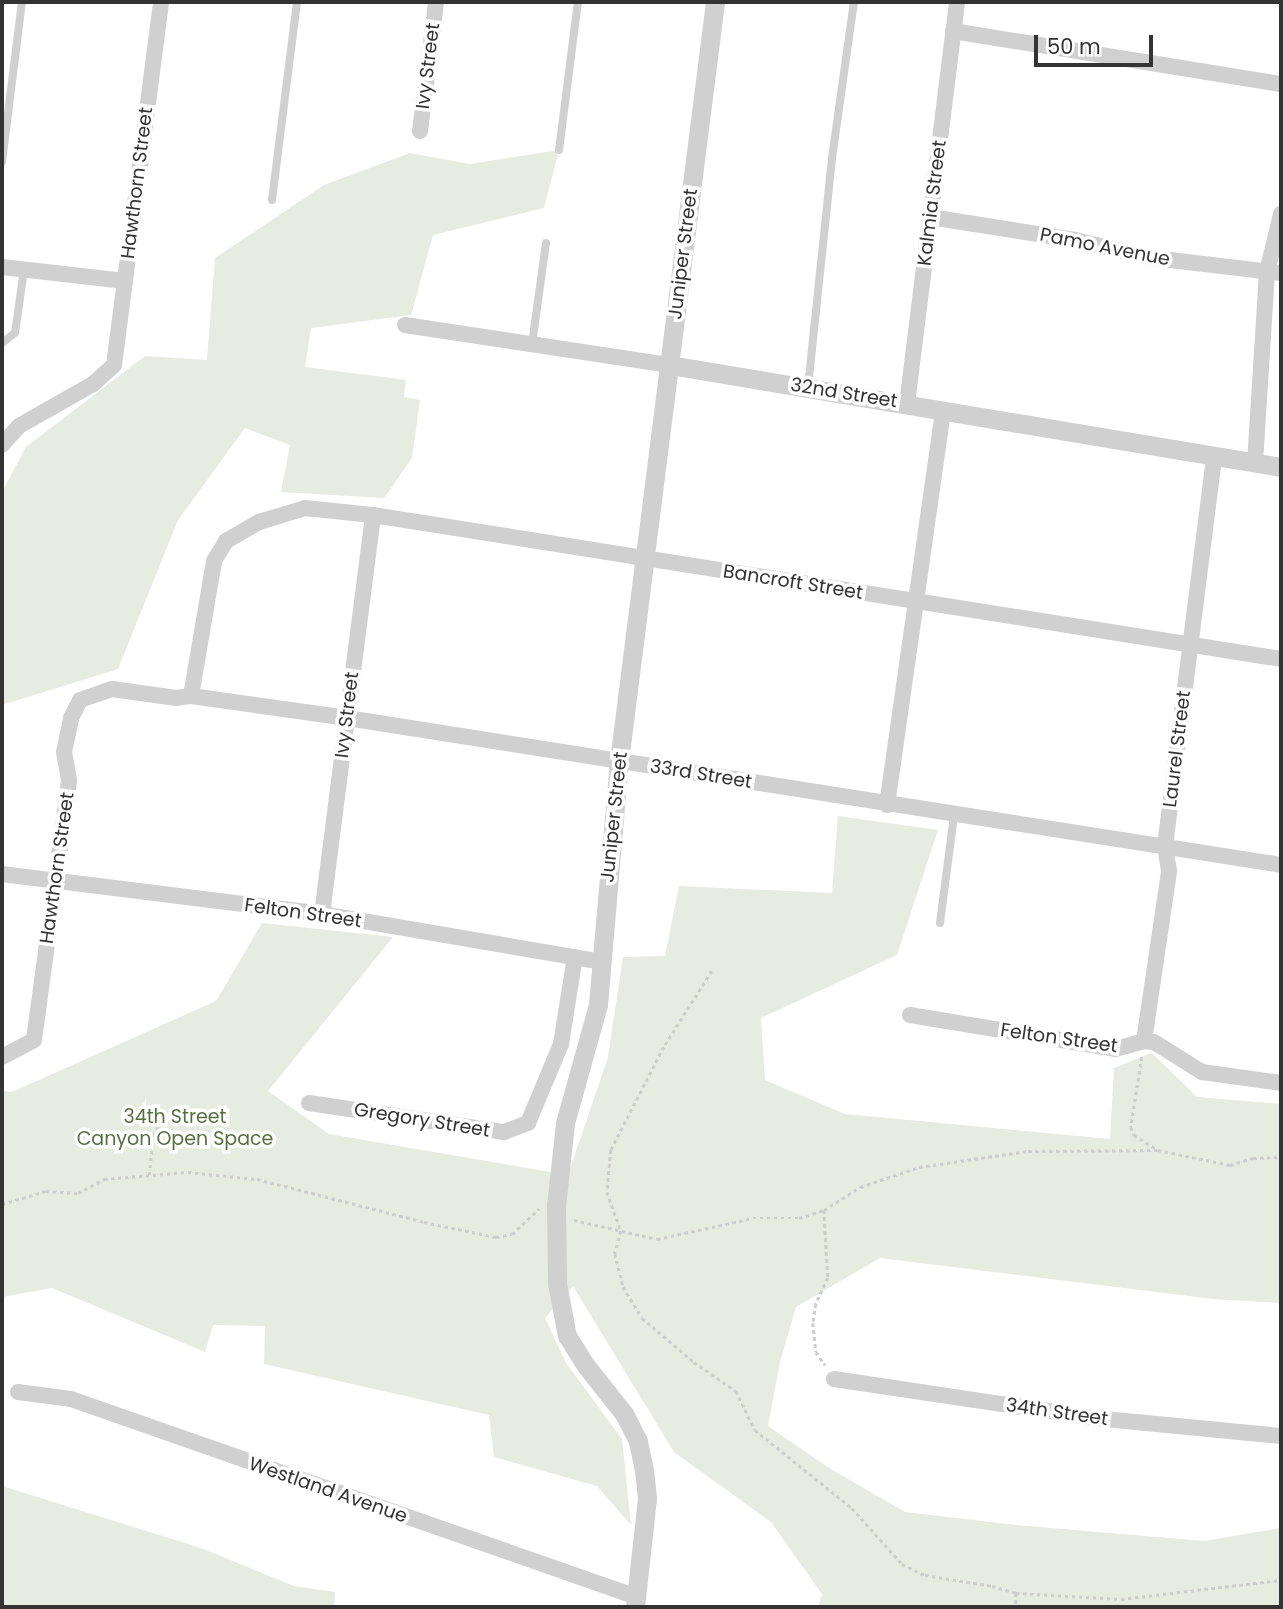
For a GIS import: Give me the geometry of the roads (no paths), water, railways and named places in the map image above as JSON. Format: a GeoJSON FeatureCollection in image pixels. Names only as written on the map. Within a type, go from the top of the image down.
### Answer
{"type":"FeatureCollection","features":[{"type":"Feature","properties":{"kind":"street","name":"Hawthorn Street"},"geometry":{"type":"LineString","coordinates":[[2,444],[19,426],[93,384],[114,365],[161,2]]}},
{"type":"Feature","properties":{"kind":"street","name":"Ivy Street"},"geometry":{"type":"LineString","coordinates":[[419,131],[436,2]]}},
{"type":"Feature","properties":{"kind":"street","name":"Juniper Street"},"geometry":{"type":"LineString","coordinates":[[636,1602],[647,1498],[645,1470],[638,1441],[625,1415],[586,1366],[567,1336],[557,1283],[556,1212],[565,1123],[595,1018],[620,761],[715,2]]}},
{"type":"Feature","properties":{"kind":"street","name":"Kalmia Street"},"geometry":{"type":"LineString","coordinates":[[907,404],[957,2]]}},
{"type":"Feature","properties":{"kind":"street"},"geometry":{"type":"LineString","coordinates":[[953,31],[1281,84]]}},
{"type":"Feature","properties":{"kind":"street"},"geometry":{"type":"LineString","coordinates":[[1255,463],[1281,214]]}},
{"type":"Feature","properties":{"kind":"street","name":"Pamo Avenue"},"geometry":{"type":"LineString","coordinates":[[930,217],[1075,240],[1153,258],[1274,272]]}},
{"type":"Feature","properties":{"kind":"street"},"geometry":{"type":"LineString","coordinates":[[2,267],[125,281]]}},
{"type":"Feature","properties":{"kind":"street","name":"32nd Street"},"geometry":{"type":"LineString","coordinates":[[405,326],[808,387],[1281,467]]}},
{"type":"Feature","properties":{"kind":"street"},"geometry":{"type":"LineString","coordinates":[[887,805],[943,411]]}},
{"type":"Feature","properties":{"kind":"street","name":"Laurel Street"},"geometry":{"type":"LineString","coordinates":[[1144,1041],[1170,871],[1165,846],[1213,456]]}},
{"type":"Feature","properties":{"kind":"street","name":"Bancroft Street"},"geometry":{"type":"LineString","coordinates":[[191,696],[214,561],[226,541],[259,522],[305,508],[373,515],[1281,659]]}},
{"type":"Feature","properties":{"kind":"street","name":"Ivy Street"},"geometry":{"type":"LineString","coordinates":[[322,914],[373,515]]}},
{"type":"Feature","properties":{"kind":"street","name":"33rd Street"},"geometry":{"type":"LineString","coordinates":[[80,700],[112,690],[176,698],[191,696],[347,718],[1281,865]]}},
{"type":"Feature","properties":{"kind":"street","name":"Hawthorn Street"},"geometry":{"type":"LineString","coordinates":[[2,1057],[34,1040],[69,780],[64,752],[71,718],[80,700]]}},
{"type":"Feature","properties":{"kind":"street","name":"Felton Street"},"geometry":{"type":"LineString","coordinates":[[2,874],[322,914],[602,962]]}},
{"type":"Feature","properties":{"kind":"street","name":"Gregory Street"},"geometry":{"type":"LineString","coordinates":[[309,1102],[503,1132],[528,1123],[561,1044],[575,957]]}},
{"type":"Feature","properties":{"kind":"street","name":"Felton Street"},"geometry":{"type":"LineString","coordinates":[[910,1015],[1115,1049],[1144,1041],[1154,1042],[1202,1072],[1281,1083]]}},
{"type":"Feature","properties":{"kind":"street","name":"34th Street"},"geometry":{"type":"LineString","coordinates":[[834,1379],[1094,1418],[1281,1436]]}},
{"type":"Feature","properties":{"kind":"street","name":"Westland Avenue"},"geometry":{"type":"LineString","coordinates":[[18,1392],[71,1399],[636,1602]]}},
{"type":"Feature","properties":{"kind":"lane"},"geometry":{"type":"LineString","coordinates":[[2,162],[22,2]]}},
{"type":"Feature","properties":{"kind":"lane"},"geometry":{"type":"LineString","coordinates":[[272,200],[297,2]]}},
{"type":"Feature","properties":{"kind":"lane"},"geometry":{"type":"LineString","coordinates":[[559,150],[578,2]]}},
{"type":"Feature","properties":{"kind":"lane"},"geometry":{"type":"LineString","coordinates":[[808,387],[833,150],[854,2]]}},
{"type":"Feature","properties":{"kind":"lane"},"geometry":{"type":"LineString","coordinates":[[532,344],[546,243]]}},
{"type":"Feature","properties":{"kind":"lane"},"geometry":{"type":"LineString","coordinates":[[2,343],[15,332],[24,270]]}},
{"type":"Feature","properties":{"kind":"lane"},"geometry":{"type":"LineString","coordinates":[[940,923],[954,815]]}},
{"type":"Feature","properties":{"kind":"park label","name":"34th Street Canyon Open Space"},"geometry":{"type":"Point","coordinates":[175,1128]}}]}
